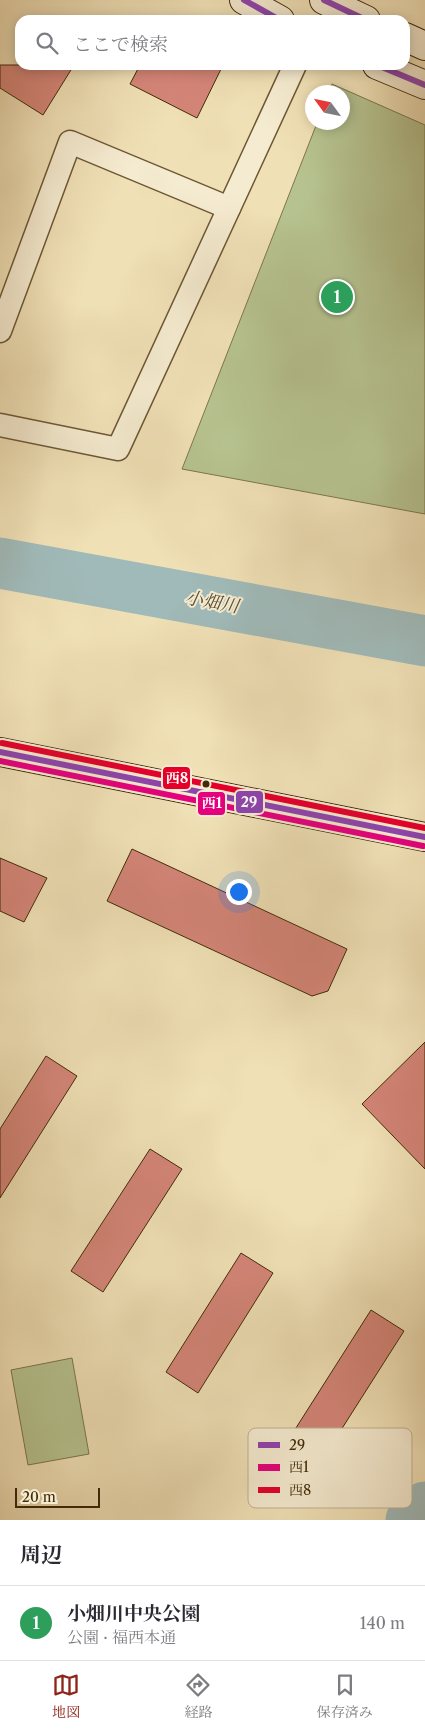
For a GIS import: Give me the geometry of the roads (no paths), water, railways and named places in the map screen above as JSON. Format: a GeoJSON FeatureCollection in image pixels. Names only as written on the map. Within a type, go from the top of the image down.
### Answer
{"type":"FeatureCollection","features":[{"type":"Feature","properties":{"kind":"street"},"geometry":{"type":"LineString","coordinates":[[244,0],[271,15]]}},
{"type":"Feature","properties":{"kind":"street"},"geometry":{"type":"LineString","coordinates":[[328,6],[352,15]]}},
{"type":"Feature","properties":{"kind":"street"},"geometry":{"type":"LineString","coordinates":[[410,39],[425,46]]}},
{"type":"Feature","properties":{"kind":"street"},"geometry":{"type":"LineString","coordinates":[[0,425],[118,449],[293,70]]}},
{"type":"Feature","properties":{"kind":"street"},"geometry":{"type":"LineString","coordinates":[[389,70],[425,85]]}},
{"type":"Feature","properties":{"kind":"street"},"geometry":{"type":"LineString","coordinates":[[0,331],[70,142],[230,208]]}},
{"type":"Feature","properties":{"kind":"street"},"geometry":{"type":"LineString","coordinates":[[0,752],[425,838]]}},
{"type":"Feature","properties":{"kind":"waterway","name":"小畑川"},"geometry":{"type":"LineString","coordinates":[[0,563],[425,641]]}},
{"type":"Feature","properties":{"kind":"waterway"},"geometry":{"type":"LineString","coordinates":[[411,1520],[425,1507]]}},
{"type":"Feature","properties":{"kind":"place","name":"小畑川中央公園"},"geometry":{"type":"Point","coordinates":[337,297]}}]}
